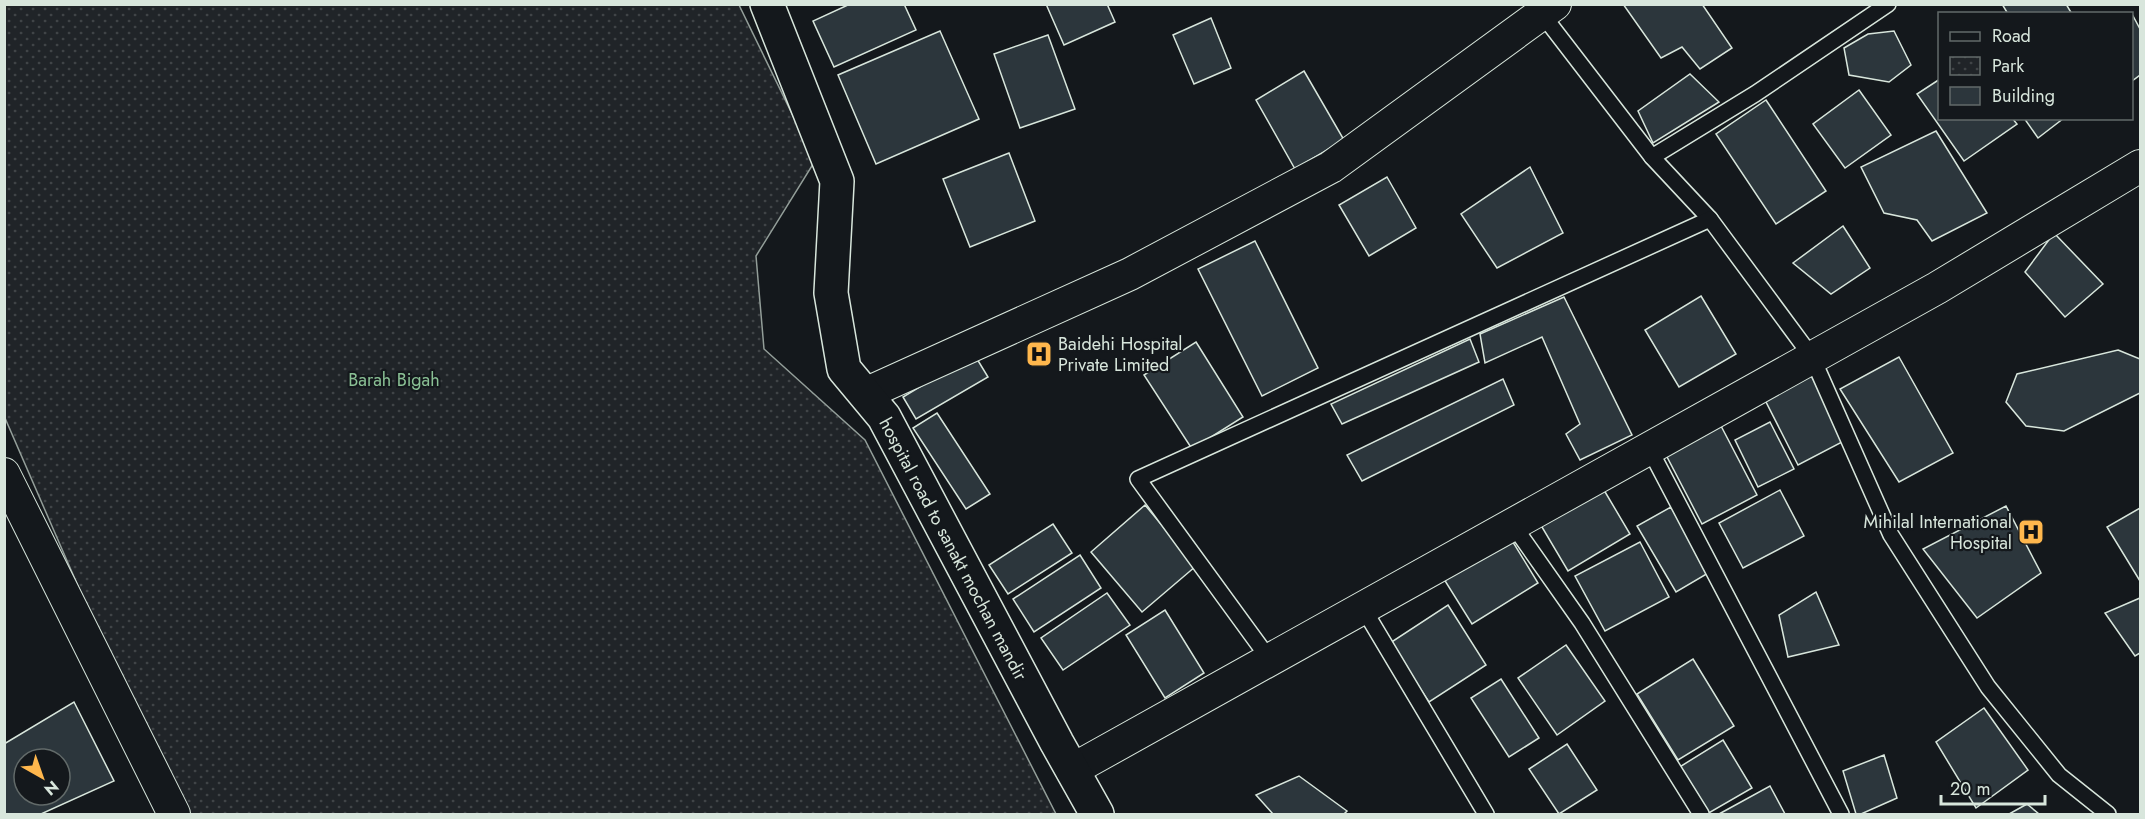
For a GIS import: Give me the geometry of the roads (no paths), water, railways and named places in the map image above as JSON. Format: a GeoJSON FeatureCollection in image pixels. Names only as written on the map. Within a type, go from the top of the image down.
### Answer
{"type":"FeatureCollection","features":[{"type":"Feature","properties":{"kind":"street","name":"hospital road to sanakt mochan mandir"},"geometry":{"type":"LineString","coordinates":[[767,4],[837,181],[831,293],[844,369],[884,417],[1097,814]]}},
{"type":"Feature","properties":{"kind":"street"},"geometry":{"type":"LineString","coordinates":[[865,394],[1130,274],[1331,168],[1548,9]]}},
{"type":"Feature","properties":{"kind":"street"},"geometry":{"type":"LineString","coordinates":[[1072,770],[1937,288],[2140,166]]}},
{"type":"Feature","properties":{"kind":"street"},"geometry":{"type":"LineString","coordinates":[[4,474],[174,814]]}},
{"type":"Feature","properties":{"kind":"lane"},"geometry":{"type":"LineString","coordinates":[[1652,157],[1755,94],[1888,4]]}},
{"type":"Feature","properties":{"kind":"lane"},"geometry":{"type":"LineString","coordinates":[[1548,9],[1652,157],[1710,219],[1812,357],[1891,536],[1988,687],[2059,775],[2108,814]]}},
{"type":"Feature","properties":{"kind":"lane"},"geometry":{"type":"LineString","coordinates":[[1270,660],[1138,479],[1710,219]]}},
{"type":"Feature","properties":{"kind":"lane"},"geometry":{"type":"LineString","coordinates":[[1649,448],[1841,814]]}},
{"type":"Feature","properties":{"kind":"lane"},"geometry":{"type":"LineString","coordinates":[[1513,525],[1582,624],[1701,814]]}},
{"type":"Feature","properties":{"kind":"lane"},"geometry":{"type":"LineString","coordinates":[[1363,608],[1486,814]]}},
{"type":"Feature","properties":{"kind":"place","name":"Baidehi Hospital Private Limited"},"geometry":{"type":"Point","coordinates":[1039,354]}},
{"type":"Feature","properties":{"kind":"place","name":"Mihilal International Hospital"},"geometry":{"type":"Point","coordinates":[2031,532]}},
{"type":"Feature","properties":{"kind":"park label","name":"Barah Bigah"},"geometry":{"type":"Point","coordinates":[394,380]}}]}
